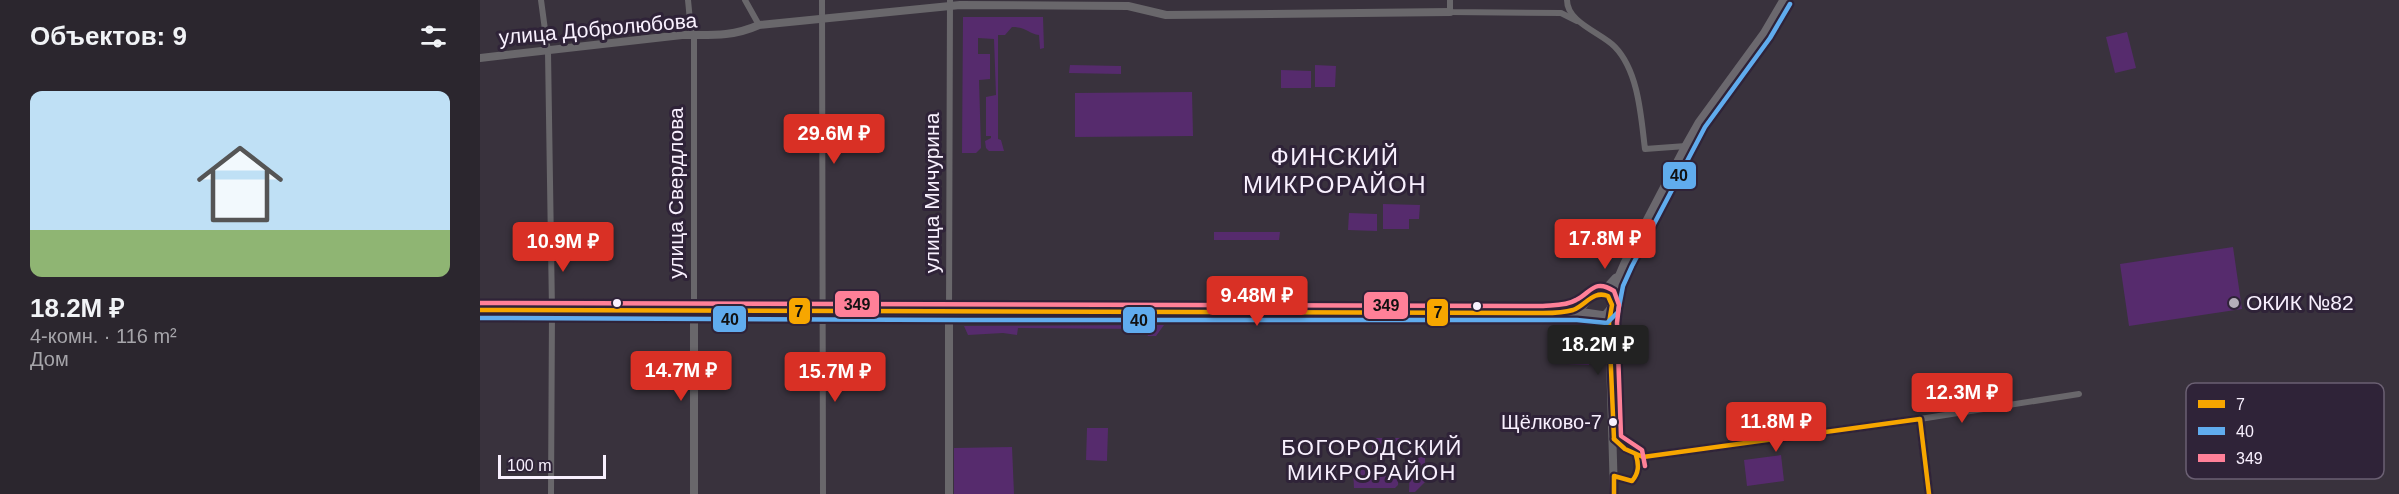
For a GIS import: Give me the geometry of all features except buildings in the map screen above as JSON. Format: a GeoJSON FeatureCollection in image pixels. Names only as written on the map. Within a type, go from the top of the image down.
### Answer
{"type":"FeatureCollection","features":[{"type":"Feature","properties":{"kind":"main road"},"geometry":{"type":"LineString","coordinates":[[480,310],[949,313],[1578,312],[1605,316],[1612,305],[1616,284],[1625,263],[1699,123],[1764,34],[1784,0]]}},
{"type":"Feature","properties":{"kind":"main road"},"geometry":{"type":"LineString","coordinates":[[1564,312],[1578,308],[1593,295],[1610,285],[1625,263]]}},
{"type":"Feature","properties":{"kind":"main road"},"geometry":{"type":"LineString","coordinates":[[1599,293],[1608,296],[1612,305]]}},
{"type":"Feature","properties":{"kind":"main road"},"geometry":{"type":"LineString","coordinates":[[1588,301],[1589,311],[1596,316]]}},
{"type":"Feature","properties":{"kind":"street"},"geometry":{"type":"LineString","coordinates":[[541,0],[548,52],[552,310],[551,494]]}},
{"type":"Feature","properties":{"kind":"street","name":"улица Свердлова"},"geometry":{"type":"LineString","coordinates":[[688,0],[691,31],[694,35],[694,494]]}},
{"type":"Feature","properties":{"kind":"street"},"geometry":{"type":"LineString","coordinates":[[745,0],[759,25]]}},
{"type":"Feature","properties":{"kind":"street"},"geometry":{"type":"LineString","coordinates":[[822,0],[823,494]]}},
{"type":"Feature","properties":{"kind":"street"},"geometry":{"type":"LineString","coordinates":[[1450,0],[1450,12]]}},
{"type":"Feature","properties":{"kind":"street"},"geometry":{"type":"LineString","coordinates":[[1567,2],[1578,21],[1604,37],[1618,50],[1639,98],[1645,149],[1686,146]]}},
{"type":"Feature","properties":{"kind":"street","name":"улица Добролюбова"},"geometry":{"type":"LineString","coordinates":[[480,58],[694,35],[703,37],[741,33],[759,25],[950,3],[1128,6],[1167,15],[1561,13],[1578,21]]}},
{"type":"Feature","properties":{"kind":"street","name":"улица Мичурина"},"geometry":{"type":"LineString","coordinates":[[949,494],[950,3]]}},
{"type":"Feature","properties":{"kind":"street"},"geometry":{"type":"LineString","coordinates":[[1612,305],[1609,330],[1614,494]]}},
{"type":"Feature","properties":{"kind":"street"},"geometry":{"type":"LineString","coordinates":[[1596,316],[1606,323],[1609,330]]}},
{"type":"Feature","properties":{"kind":"street"},"geometry":{"type":"LineString","coordinates":[[1614,439],[1625,449],[1643,458],[2079,394]]}},
{"type":"Feature","properties":{"kind":"street"},"geometry":{"type":"LineString","coordinates":[[1920,419],[1929,494]]}},
{"type":"Feature","properties":{"kind":"shaded area"},"geometry":{"type":"Polygon","coordinates":[[[963,17],[1043,17],[1044,48],[1040,49],[1039,35],[1021,28],[1012,27],[1005,35],[998,35],[998,139],[1001,140],[1004,151],[989,151],[986,148],[985,141],[991,136],[986,136],[986,97],[996,95],[994,39],[978,38],[978,54],[990,54],[990,79],[979,80],[981,148],[976,153],[962,153],[963,17]]]}},
{"type":"Feature","properties":{"kind":"shaded area"},"geometry":{"type":"Polygon","coordinates":[[[2127,32],[2136,68],[2115,73],[2106,37],[2127,32]]]}},
{"type":"Feature","properties":{"kind":"shaded area"},"geometry":{"type":"Polygon","coordinates":[[[1070,65],[1121,66],[1121,74],[1069,73],[1070,65]]]}},
{"type":"Feature","properties":{"kind":"shaded area"},"geometry":{"type":"Polygon","coordinates":[[[1315,65],[1336,66],[1335,87],[1315,87],[1315,65]]]}},
{"type":"Feature","properties":{"kind":"shaded area"},"geometry":{"type":"Polygon","coordinates":[[[1281,70],[1311,71],[1311,88],[1281,88],[1281,70]]]}},
{"type":"Feature","properties":{"kind":"shaded area"},"geometry":{"type":"Polygon","coordinates":[[[1192,92],[1193,136],[1075,137],[1075,93],[1192,92]]]}},
{"type":"Feature","properties":{"kind":"shaded area"},"geometry":{"type":"Polygon","coordinates":[[[1383,204],[1420,205],[1419,219],[1409,219],[1409,229],[1383,229],[1383,204]]]}},
{"type":"Feature","properties":{"kind":"shaded area"},"geometry":{"type":"Polygon","coordinates":[[[1349,213],[1377,214],[1377,231],[1348,230],[1349,213]]]}},
{"type":"Feature","properties":{"kind":"shaded area"},"geometry":{"type":"Polygon","coordinates":[[[1214,232],[1280,232],[1279,240],[1214,240],[1214,232]]]}},
{"type":"Feature","properties":{"kind":"shaded area"},"geometry":{"type":"Polygon","coordinates":[[[2233,247],[2242,309],[2129,326],[2120,264],[2233,247]]]}},
{"type":"Feature","properties":{"kind":"shaded area"},"geometry":{"type":"Polygon","coordinates":[[[964,316],[1241,318],[1241,321],[965,322],[964,316]]]}},
{"type":"Feature","properties":{"kind":"shaded area"},"geometry":{"type":"Polygon","coordinates":[[[1164,325],[1156,336],[1148,336],[1144,329],[1018,328],[1017,335],[1003,333],[968,335],[964,326],[1164,325]]]}},
{"type":"Feature","properties":{"kind":"shaded area"},"geometry":{"type":"Polygon","coordinates":[[[1567,329],[1578,329],[1589,340],[1589,365],[1566,364],[1567,329]]]}},
{"type":"Feature","properties":{"kind":"shaded area"},"geometry":{"type":"Polygon","coordinates":[[[1087,428],[1108,428],[1107,461],[1086,460],[1087,428]]]}},
{"type":"Feature","properties":{"kind":"shaded area"},"geometry":{"type":"Polygon","coordinates":[[[1372,438],[1402,438],[1403,453],[1372,453],[1372,438]]]}},
{"type":"Feature","properties":{"kind":"shaded area"},"geometry":{"type":"Polygon","coordinates":[[[1012,447],[1014,494],[954,494],[954,448],[1012,447]]]}},
{"type":"Feature","properties":{"kind":"shaded area"},"geometry":{"type":"Polygon","coordinates":[[[1781,455],[1784,481],[1747,486],[1744,460],[1781,455]]]}},
{"type":"Feature","properties":{"kind":"shaded area"},"geometry":{"type":"Polygon","coordinates":[[[1425,457],[1425,482],[1415,492],[1409,492],[1410,458],[1425,457]]]}},
{"type":"Feature","properties":{"kind":"shaded area"},"geometry":{"type":"Polygon","coordinates":[[[1357,467],[1394,468],[1398,471],[1398,485],[1395,488],[1354,488],[1353,469],[1357,467]]]}},
{"type":"Feature","properties":{"kind":"transit line","name":"40"},"geometry":{"type":"LineString","coordinates":[[480,318],[1577,320],[1607,323],[1618,312],[1623,286],[1632,266],[1705,127],[1770,38],[1790,4]]}},
{"type":"Feature","properties":{"kind":"transit line","name":"349"},"geometry":{"type":"LineString","coordinates":[[480,303],[1543,306],[1572,302],[1593,288],[1602,286],[1614,291],[1619,305],[1617,323],[1621,436],[1642,450],[1645,466]]}},
{"type":"Feature","properties":{"kind":"transit line","name":"7"},"geometry":{"type":"LineString","coordinates":[[480,310],[1550,313],[1573,310],[1594,296],[1603,295],[1608,296],[1612,305],[1609,323],[1614,439]]}},
{"type":"Feature","properties":{"kind":"transit line","name":"7"},"geometry":{"type":"LineString","coordinates":[[1614,439],[1625,449],[1643,457],[1920,419],[1929,494]]}},
{"type":"Feature","properties":{"kind":"transit line","name":"7"},"geometry":{"type":"LineString","coordinates":[[1614,494],[1614,476],[1632,481],[1636,475],[1638,469],[1636,455]]}},
{"type":"Feature","properties":{"kind":"place","name":"ОКИК №82"},"geometry":{"type":"Point","coordinates":[2234,303]}},
{"type":"Feature","properties":{"kind":"place","name":"Щёлково-7"},"geometry":{"type":"Point","coordinates":[1613,422]}},
{"type":"Feature","properties":{"kind":"district","name":"ФИНСКИЙ МИКРОРАЙОН"},"geometry":{"type":"Point","coordinates":[1335,171]}},
{"type":"Feature","properties":{"kind":"district","name":"БОГОРОДСКИЙ МИКРОРАЙОН"},"geometry":{"type":"Point","coordinates":[1372,460]}}]}
